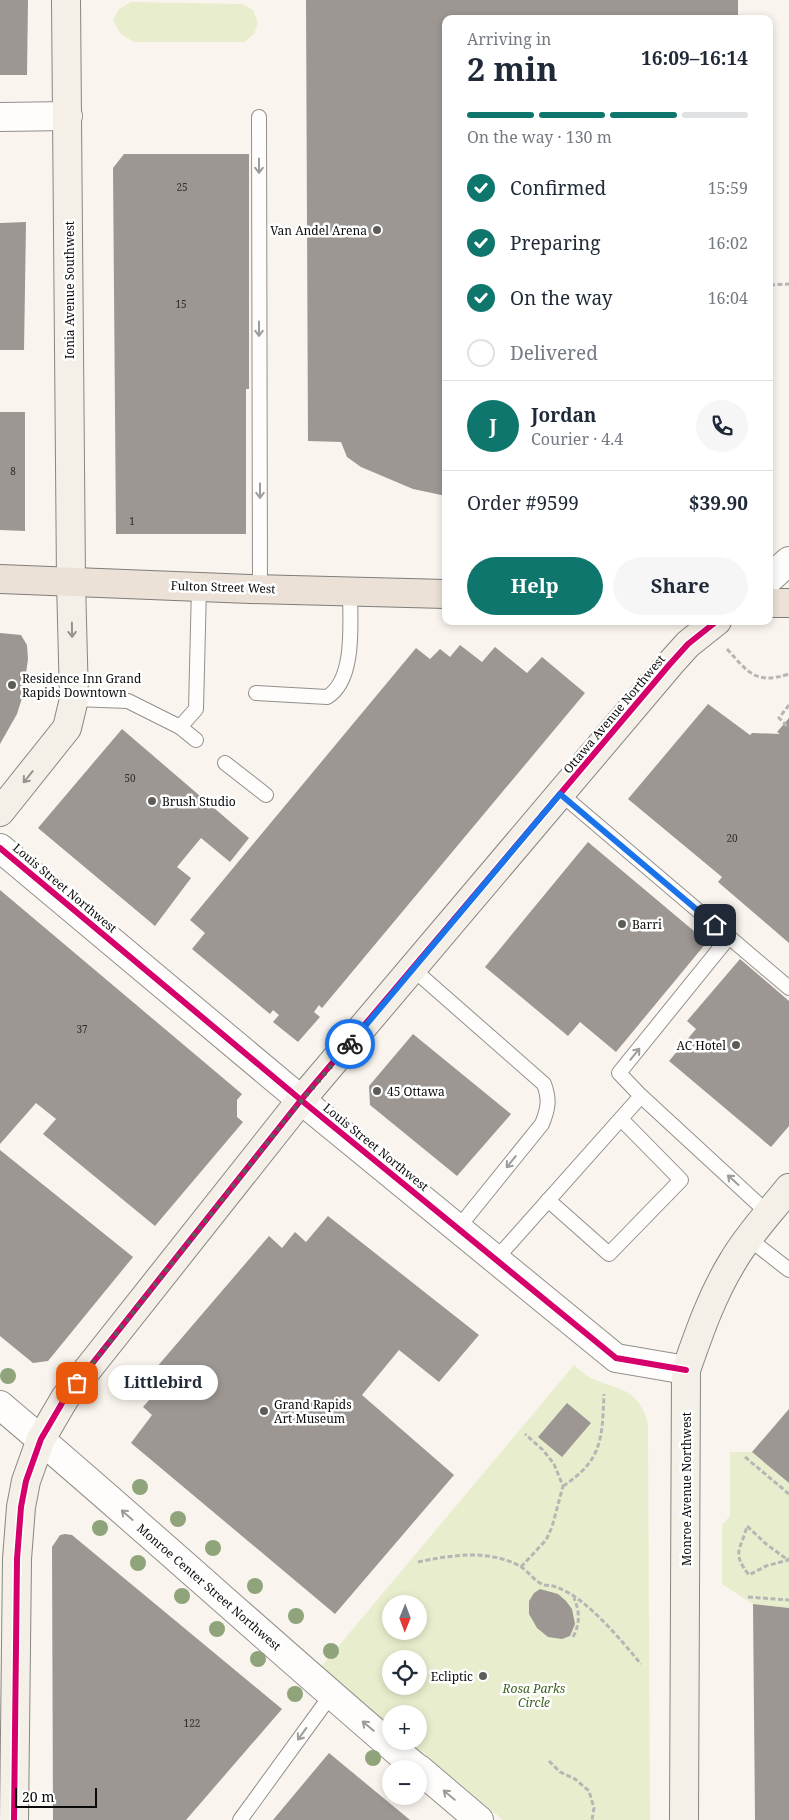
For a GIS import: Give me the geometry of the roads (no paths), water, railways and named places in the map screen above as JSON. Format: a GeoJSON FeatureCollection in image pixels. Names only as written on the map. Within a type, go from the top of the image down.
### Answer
{"type":"FeatureCollection","features":[{"type":"Feature","properties":{"kind":"main road","name":"Fulton Street West"},"geometry":{"type":"LineString","coordinates":[[0,579],[442,594]]}},
{"type":"Feature","properties":{"kind":"main road"},"geometry":{"type":"LineString","coordinates":[[773,603],[789,603]]}},
{"type":"Feature","properties":{"kind":"street","name":"Ionia Avenue Southwest"},"geometry":{"type":"LineString","coordinates":[[0,812],[67,728],[74,699],[71,581],[66,0]]}},
{"type":"Feature","properties":{"kind":"street"},"geometry":{"type":"LineString","coordinates":[[0,117],[68,116]]}},
{"type":"Feature","properties":{"kind":"street"},"geometry":{"type":"LineString","coordinates":[[773,575],[789,561]]}},
{"type":"Feature","properties":{"kind":"street","name":"Ottawa Avenue Northwest"},"geometry":{"type":"LineString","coordinates":[[14,1820],[8,1613],[17,1558],[20,1507],[26,1481],[41,1439],[65,1398],[301,1100],[670,664],[688,644],[720,633]]}},
{"type":"Feature","properties":{"kind":"street","name":"Louis Street Northwest"},"geometry":{"type":"LineString","coordinates":[[0,848],[301,1100],[616,1358],[686,1370]]}},
{"type":"Feature","properties":{"kind":"street","name":"Monroe Avenue Northwest"},"geometry":{"type":"LineString","coordinates":[[684,1820],[686,1370],[707,1311],[732,1261],[748,1238],[789,1188]]}},
{"type":"Feature","properties":{"kind":"street","name":"Monroe Center Street Northwest"},"geometry":{"type":"LineString","coordinates":[[0,1405],[407,1760]]}},
{"type":"Feature","properties":{"kind":"street","name":"Monroe Center Street Northwest"},"geometry":{"type":"LineString","coordinates":[[427,1777],[479,1820]]}},
{"type":"Feature","properties":{"kind":"lane"},"geometry":{"type":"LineString","coordinates":[[259,117],[260,589]]}},
{"type":"Feature","properties":{"kind":"lane"},"geometry":{"type":"LineString","coordinates":[[180,727],[196,709],[199,587]]}},
{"type":"Feature","properties":{"kind":"lane"},"geometry":{"type":"LineString","coordinates":[[256,694],[327,696],[335,692],[340,685],[345,671],[348,655],[350,592]]}},
{"type":"Feature","properties":{"kind":"lane"},"geometry":{"type":"LineString","coordinates":[[74,699],[128,701],[180,727],[196,740]]}},
{"type":"Feature","properties":{"kind":"lane"},"geometry":{"type":"LineString","coordinates":[[225,763],[266,795]]}},
{"type":"Feature","properties":{"kind":"lane"},"geometry":{"type":"LineString","coordinates":[[560,794],[789,988]]}},
{"type":"Feature","properties":{"kind":"lane"},"geometry":{"type":"LineString","coordinates":[[729,937],[619,1073],[641,1096],[768,1213]]}},
{"type":"Feature","properties":{"kind":"lane"},"geometry":{"type":"LineString","coordinates":[[413,969],[544,1084],[548,1095],[548,1109],[542,1124],[458,1228]]}},
{"type":"Feature","properties":{"kind":"lane"},"geometry":{"type":"LineString","coordinates":[[496,1260],[641,1096]]}},
{"type":"Feature","properties":{"kind":"lane"},"geometry":{"type":"LineString","coordinates":[[548,1200],[610,1254],[681,1180],[621,1120]]}},
{"type":"Feature","properties":{"kind":"lane"},"geometry":{"type":"LineString","coordinates":[[748,1238],[789,1270]]}},
{"type":"Feature","properties":{"kind":"lane"},"geometry":{"type":"LineString","coordinates":[[240,1820],[331,1695]]}},
{"type":"Feature","properties":{"kind":"place","name":"Van Andel Arena"},"geometry":{"type":"Point","coordinates":[377,230]}},
{"type":"Feature","properties":{"kind":"place","name":"Residence Inn Grand Rapids Downtown"},"geometry":{"type":"Point","coordinates":[12,685]}},
{"type":"Feature","properties":{"kind":"place","name":"Brush Studio"},"geometry":{"type":"Point","coordinates":[152,801]}},
{"type":"Feature","properties":{"kind":"place","name":"Barri"},"geometry":{"type":"Point","coordinates":[622,924]}},
{"type":"Feature","properties":{"kind":"place","name":"AC Hotel"},"geometry":{"type":"Point","coordinates":[736,1045]}},
{"type":"Feature","properties":{"kind":"place","name":"45 Ottawa"},"geometry":{"type":"Point","coordinates":[377,1091]}},
{"type":"Feature","properties":{"kind":"place","name":"Littlebird"},"geometry":{"type":"Point","coordinates":[77,1383]}},
{"type":"Feature","properties":{"kind":"place","name":"Grand Rapids Art Museum"},"geometry":{"type":"Point","coordinates":[264,1411]}},
{"type":"Feature","properties":{"kind":"place","name":"Ecliptic"},"geometry":{"type":"Point","coordinates":[483,1676]}},
{"type":"Feature","properties":{"kind":"park label","name":"Rosa Parks Circle"},"geometry":{"type":"Point","coordinates":[534,1695]}}]}
